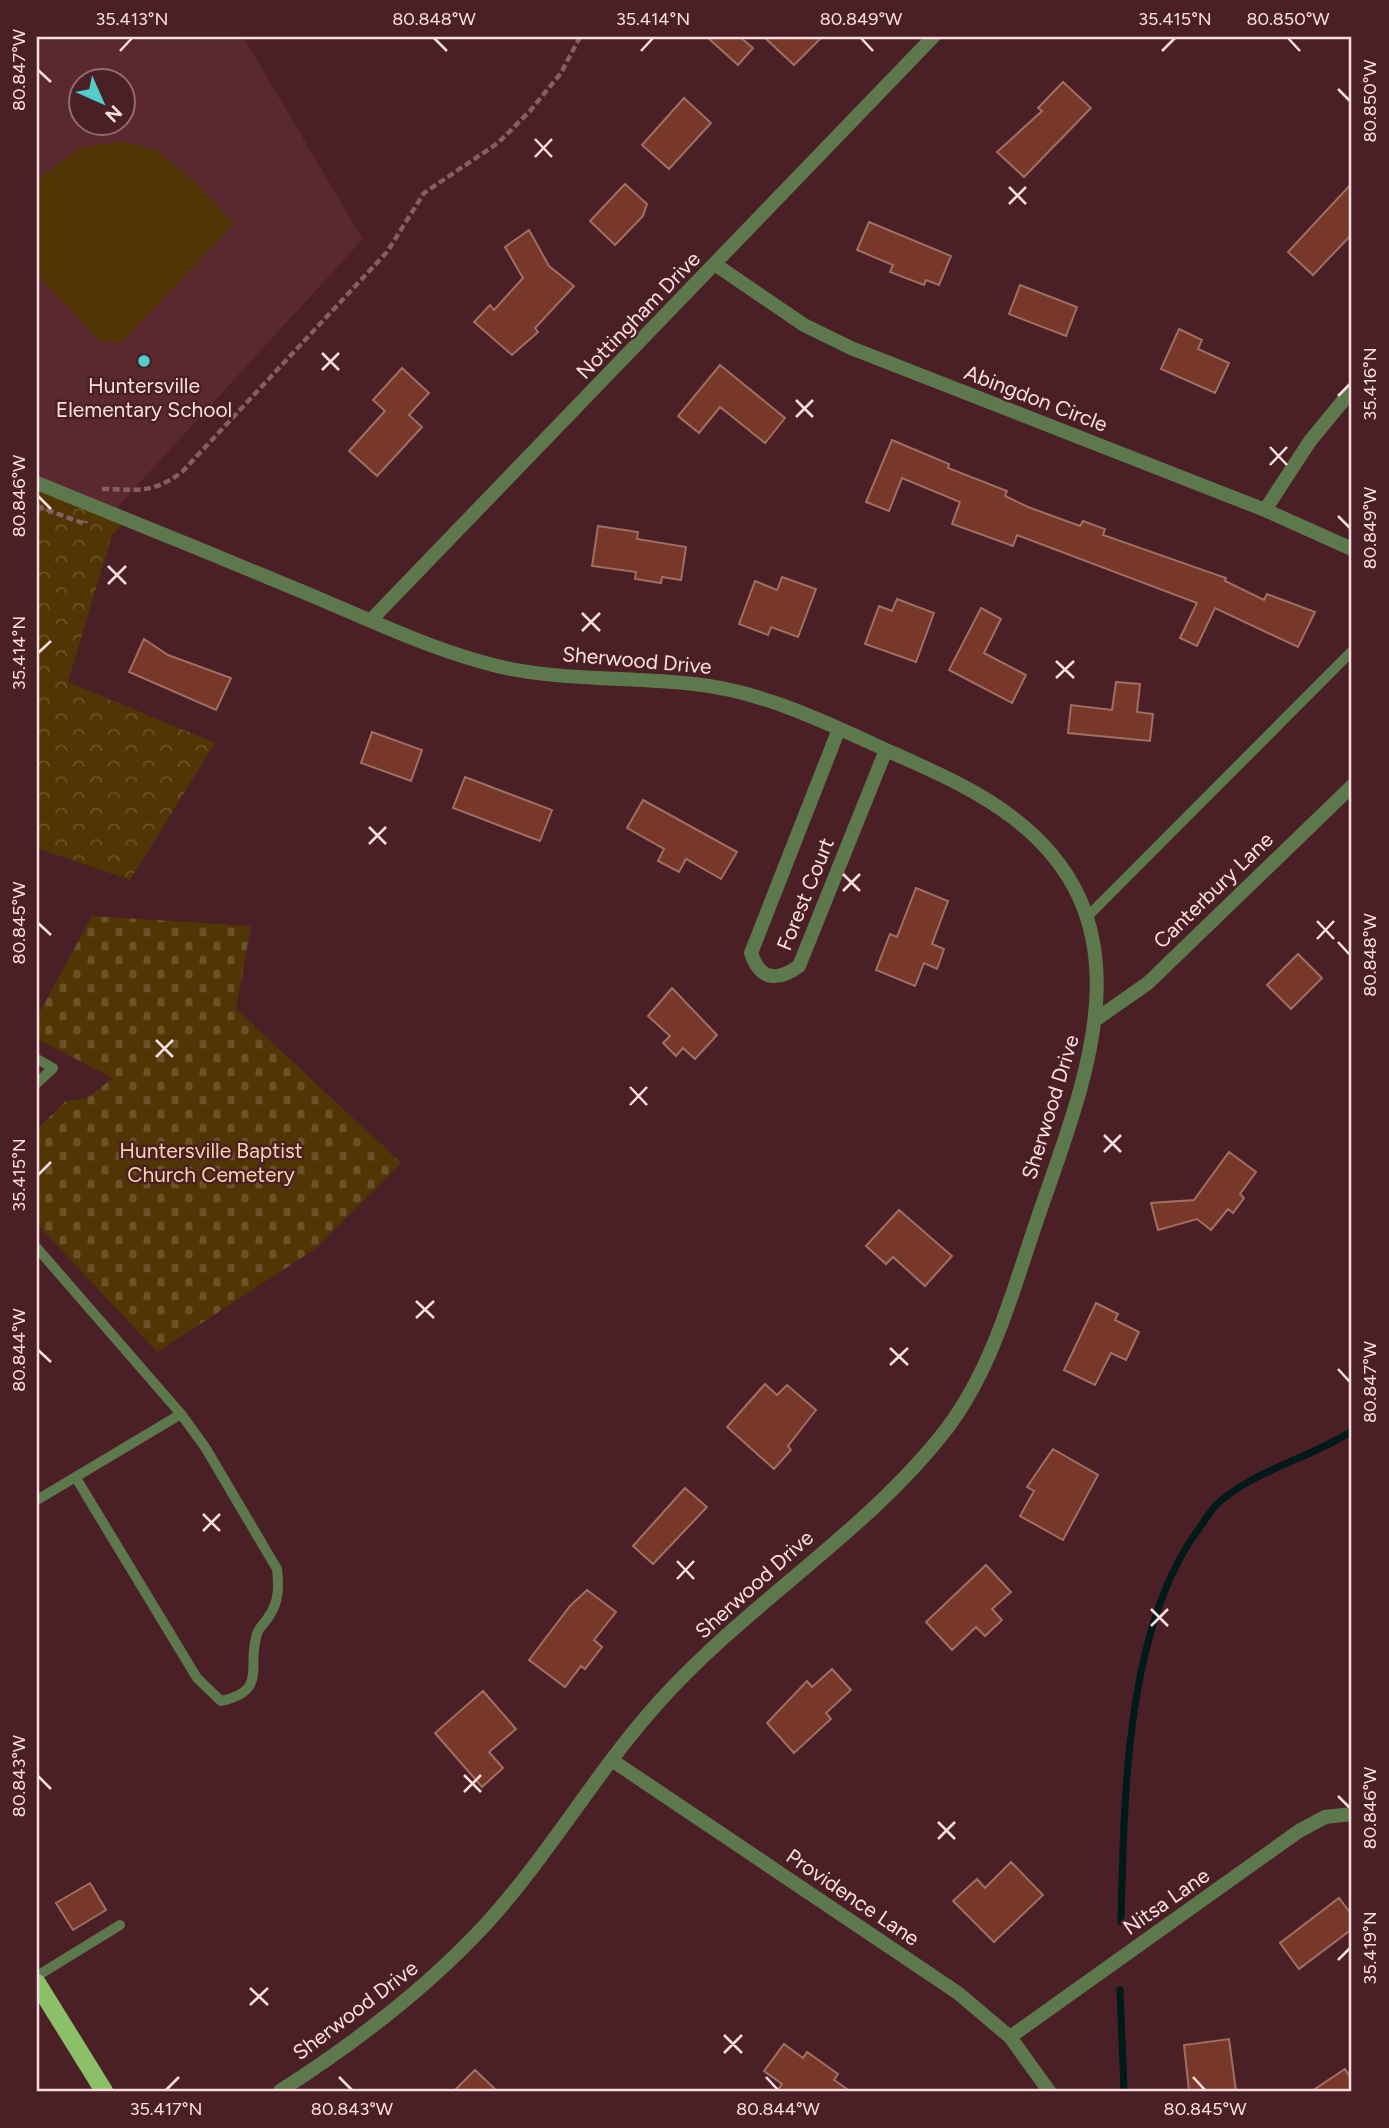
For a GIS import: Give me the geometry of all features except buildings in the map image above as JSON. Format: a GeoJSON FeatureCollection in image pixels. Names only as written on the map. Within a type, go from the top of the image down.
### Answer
{"type":"FeatureCollection","features":[{"type":"Feature","properties":{"kind":"main road"},"geometry":{"type":"LineString","coordinates":[[37,1983],[104,2091]]}},
{"type":"Feature","properties":{"kind":"street","name":"Nottingham Drive"},"geometry":{"type":"LineString","coordinates":[[371,620],[933,37]]}},
{"type":"Feature","properties":{"kind":"street","name":"Abingdon Circle"},"geometry":{"type":"LineString","coordinates":[[716,265],[804,326],[851,348],[1265,510],[1352,549]]}},
{"type":"Feature","properties":{"kind":"street"},"geometry":{"type":"LineString","coordinates":[[1265,510],[1310,441],[1352,390]]}},
{"type":"Feature","properties":{"kind":"street","name":"Sherwood Drive"},"geometry":{"type":"LineString","coordinates":[[37,482],[452,653],[492,666],[534,673],[697,684],[742,694],[839,729],[886,750],[954,782],[1012,817],[1058,861],[1078,891],[1088,916],[1097,964],[1097,1018],[1092,1052],[988,1358],[950,1424],[917,1464],[687,1673],[655,1706],[490,1920],[438,1972],[345,2049],[280,2091]]}},
{"type":"Feature","properties":{"kind":"street","name":"Forest Court"},"geometry":{"type":"LineString","coordinates":[[839,729],[751,953],[756,968],[769,977],[787,975],[799,966],[886,750]]}},
{"type":"Feature","properties":{"kind":"street","name":"Canterbury Lane"},"geometry":{"type":"LineString","coordinates":[[1097,1018],[1147,983],[1352,786]]}},
{"type":"Feature","properties":{"kind":"street","name":"Providence Lane"},"geometry":{"type":"LineString","coordinates":[[613,1761],[958,1993],[1010,2038],[1049,2091]]}},
{"type":"Feature","properties":{"kind":"street","name":"Nitsa Lane"},"geometry":{"type":"LineString","coordinates":[[1010,2038],[1300,1832],[1325,1817],[1352,1814]]}},
{"type":"Feature","properties":{"kind":"lane"},"geometry":{"type":"LineString","coordinates":[[1088,916],[1352,651]]}},
{"type":"Feature","properties":{"kind":"lane"},"geometry":{"type":"LineString","coordinates":[[37,1059],[53,1068],[37,1083]]}},
{"type":"Feature","properties":{"kind":"lane"},"geometry":{"type":"LineString","coordinates":[[37,1248],[181,1414],[205,1447],[277,1569],[279,1591],[272,1614],[257,1632],[256,1672],[251,1686],[237,1697],[221,1701],[197,1678],[76,1478]]}},
{"type":"Feature","properties":{"kind":"lane"},"geometry":{"type":"LineString","coordinates":[[37,1500],[181,1414]]}},
{"type":"Feature","properties":{"kind":"lane"},"geometry":{"type":"LineString","coordinates":[[37,1976],[120,1925]]}},
{"type":"Feature","properties":{"kind":"path"},"geometry":{"type":"LineString","coordinates":[[98,492],[106,489],[139,492],[169,482],[183,471],[387,252],[424,193],[498,143],[530,111],[561,73],[580,37]]}},
{"type":"Feature","properties":{"kind":"path"},"geometry":{"type":"LineString","coordinates":[[37,506],[85,524]]}},
{"type":"Feature","properties":{"kind":"shaded area","name":"Huntersville Elementary School"},"geometry":{"type":"Polygon","coordinates":[[[37,37],[243,37],[363,239],[112,513],[37,483],[37,37]]]}},
{"type":"Feature","properties":{"kind":"green space"},"geometry":{"type":"Polygon","coordinates":[[[123,141],[157,151],[195,182],[234,224],[121,343],[101,342],[37,275],[37,180],[79,148],[123,141]]]}},
{"type":"Feature","properties":{"kind":"green space"},"geometry":{"type":"Polygon","coordinates":[[[37,483],[127,519],[112,535],[68,682],[215,743],[130,880],[37,848],[37,483]]]}},
{"type":"Feature","properties":{"kind":"green space","name":"Huntersville Baptist Church Cemetery"},"geometry":{"type":"Polygon","coordinates":[[[92,916],[251,926],[236,1009],[401,1163],[315,1249],[157,1352],[37,1224],[37,1129],[66,1101],[87,1098],[113,1078],[37,1039],[37,1017],[92,916]]]}},
{"type":"Feature","properties":{"kind":"waterway"},"geometry":{"type":"LineString","coordinates":[[1121,1922],[1127,1771],[1133,1718],[1142,1666],[1156,1616],[1174,1570],[1212,1510],[1232,1492],[1352,1431]]}},
{"type":"Feature","properties":{"kind":"waterway"},"geometry":{"type":"LineString","coordinates":[[1120,1990],[1124,2091]]}},
{"type":"Feature","properties":{"kind":"place","name":"Huntersville Elementary School"},"geometry":{"type":"Point","coordinates":[144,361]}}]}
